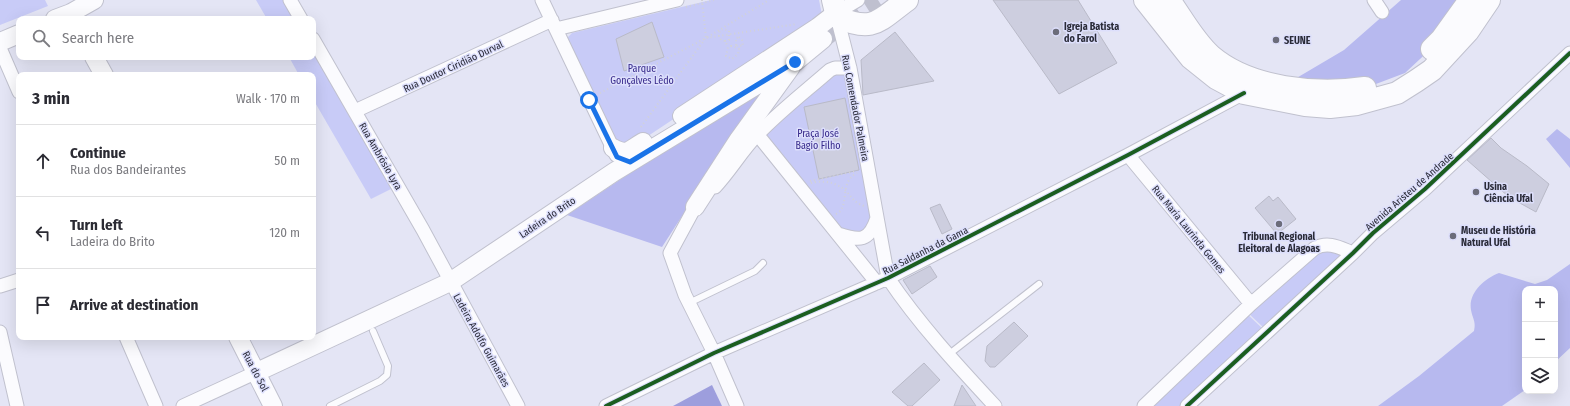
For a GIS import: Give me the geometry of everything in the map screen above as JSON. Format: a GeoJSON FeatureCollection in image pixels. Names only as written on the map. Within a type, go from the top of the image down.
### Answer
{"type":"FeatureCollection","features":[{"type":"Feature","properties":{"kind":"highway"},"geometry":{"type":"LineString","coordinates":[[835,10],[860,25],[868,25],[875,23],[907,0]]}},
{"type":"Feature","properties":{"kind":"highway"},"geometry":{"type":"LineString","coordinates":[[1146,0],[1191,58],[1216,78],[1244,93],[1305,105],[1330,107],[1357,104],[1397,92],[1432,70],[1468,31],[1489,0]]}},
{"type":"Feature","properties":{"kind":"highway"},"geometry":{"type":"LineString","coordinates":[[1169,0],[1198,41],[1210,55],[1229,68],[1252,79],[1283,86],[1318,91],[1348,90],[1368,87],[1404,73],[1418,63],[1442,39],[1470,0]]}},
{"type":"Feature","properties":{"kind":"highway"},"geometry":{"type":"LineString","coordinates":[[1180,0],[1213,43],[1225,56],[1257,74],[1318,91]]}},
{"type":"Feature","properties":{"kind":"main road"},"geometry":{"type":"LineString","coordinates":[[66,13],[94,0]]}},
{"type":"Feature","properties":{"kind":"main road"},"geometry":{"type":"LineString","coordinates":[[619,160],[622,152],[626,152],[818,27],[835,10]]}},
{"type":"Feature","properties":{"kind":"main road"},"geometry":{"type":"LineString","coordinates":[[0,42],[16,35]]}},
{"type":"Feature","properties":{"kind":"main road","name":"Ladeira do Brito"},"geometry":{"type":"LineString","coordinates":[[257,372],[370,326],[448,278],[619,160],[795,62],[823,38]]}},
{"type":"Feature","properties":{"kind":"main road"},"geometry":{"type":"LineString","coordinates":[[96,60],[102,72]]}},
{"type":"Feature","properties":{"kind":"main road"},"geometry":{"type":"LineString","coordinates":[[695,207],[740,139],[795,62]]}},
{"type":"Feature","properties":{"kind":"main road","name":"Rua do Sol"},"geometry":{"type":"LineString","coordinates":[[240,340],[273,406]]}},
{"type":"Feature","properties":{"kind":"street"},"geometry":{"type":"LineString","coordinates":[[290,0],[299,16]]}},
{"type":"Feature","properties":{"kind":"street"},"geometry":{"type":"LineString","coordinates":[[542,0],[619,160]]}},
{"type":"Feature","properties":{"kind":"street","name":"Rua Doutor Ciridião Durval"},"geometry":{"type":"LineString","coordinates":[[355,111],[554,25],[677,0]]}},
{"type":"Feature","properties":{"kind":"street"},"geometry":{"type":"LineString","coordinates":[[835,10],[858,0]]}},
{"type":"Feature","properties":{"kind":"street"},"geometry":{"type":"LineString","coordinates":[[1374,0],[1382,12]]}},
{"type":"Feature","properties":{"kind":"street","name":"Rua Comendador Palmeira"},"geometry":{"type":"LineString","coordinates":[[835,10],[850,68],[867,170],[876,212],[883,280]]}},
{"type":"Feature","properties":{"kind":"street","name":"Rua Ambrósio Lyra"},"geometry":{"type":"LineString","coordinates":[[316,44],[423,230],[448,278]]}},
{"type":"Feature","properties":{"kind":"street"},"geometry":{"type":"LineString","coordinates":[[0,48],[16,85]]}},
{"type":"Feature","properties":{"kind":"street","name":"Avenida Aristeu de Andrade"},"geometry":{"type":"LineString","coordinates":[[1187,406],[1373,233],[1425,189],[1570,53]]}},
{"type":"Feature","properties":{"kind":"street"},"geometry":{"type":"LineString","coordinates":[[737,406],[714,353],[689,303],[672,262],[670,253],[695,207],[727,174],[757,134],[830,70],[835,68],[850,68]]}},
{"type":"Feature","properties":{"kind":"street","name":"Rua Saldanha da Gama"},"geometry":{"type":"LineString","coordinates":[[606,406],[714,353],[883,280],[1128,155],[1244,93]]}},
{"type":"Feature","properties":{"kind":"street","name":"Rua Comendador Palmeira"},"geometry":{"type":"LineString","coordinates":[[757,134],[838,234],[903,300],[948,355],[995,406]]}},
{"type":"Feature","properties":{"kind":"street","name":"Rua Maria Laurinda Gomes"},"geometry":{"type":"LineString","coordinates":[[1128,155],[1250,304]]}},
{"type":"Feature","properties":{"kind":"street"},"geometry":{"type":"LineString","coordinates":[[838,234],[854,239],[860,239],[870,233],[874,226],[876,212]]}},
{"type":"Feature","properties":{"kind":"street"},"geometry":{"type":"LineString","coordinates":[[1144,406],[1250,304],[1315,248],[1321,245],[1332,245],[1353,253]]}},
{"type":"Feature","properties":{"kind":"street","name":"Ladeira Adolfo Guimarães"},"geometry":{"type":"LineString","coordinates":[[448,278],[518,406]]}},
{"type":"Feature","properties":{"kind":"street"},"geometry":{"type":"LineString","coordinates":[[0,286],[16,281]]}},
{"type":"Feature","properties":{"kind":"street"},"geometry":{"type":"LineString","coordinates":[[0,332],[17,406]]}},
{"type":"Feature","properties":{"kind":"street"},"geometry":{"type":"LineString","coordinates":[[127,340],[156,406]]}},
{"type":"Feature","properties":{"kind":"street"},"geometry":{"type":"LineString","coordinates":[[183,406],[257,372]]}},
{"type":"Feature","properties":{"kind":"lane"},"geometry":{"type":"LineString","coordinates":[[689,303],[755,271],[763,263]]}},
{"type":"Feature","properties":{"kind":"lane"},"geometry":{"type":"LineString","coordinates":[[948,355],[1039,284]]}},
{"type":"Feature","properties":{"kind":"lane"},"geometry":{"type":"LineString","coordinates":[[330,406],[380,381],[387,375],[388,366],[370,326]]}},
{"type":"Feature","properties":{"kind":"path"},"geometry":{"type":"LineString","coordinates":[[638,132],[706,38],[702,0]]}},
{"type":"Feature","properties":{"kind":"path"},"geometry":{"type":"LineString","coordinates":[[589,100],[706,38],[769,0]]}},
{"type":"Feature","properties":{"kind":"path"},"geometry":{"type":"LineString","coordinates":[[706,38],[803,22]]}},
{"type":"Feature","properties":{"kind":"path"},"geometry":{"type":"LineString","coordinates":[[720,30],[729,31],[730,34]]}},
{"type":"Feature","properties":{"kind":"path"},"geometry":{"type":"LineString","coordinates":[[720,30],[719,36],[721,40],[725,41],[728,48],[726,56],[732,59],[738,54],[739,49],[736,47],[736,38],[739,37],[744,46],[738,45],[736,47],[733,46],[728,48]]}},
{"type":"Feature","properties":{"kind":"path"},"geometry":{"type":"LineString","coordinates":[[725,41],[729,40],[730,34]]}},
{"type":"Feature","properties":{"kind":"path"},"geometry":{"type":"LineString","coordinates":[[867,170],[865,169],[799,184],[802,188],[819,181],[836,184],[845,190],[851,199],[876,212]]}},
{"type":"Feature","properties":{"kind":"path"},"geometry":{"type":"LineString","coordinates":[[823,215],[833,215],[839,212],[843,205],[845,190],[850,178],[854,174],[867,170]]}},
{"type":"Feature","properties":{"kind":"green space"},"geometry":{"type":"Polygon","coordinates":[[[0,0],[45,0],[48,6],[23,16],[16,16],[16,19],[0,25],[0,0]]]}},
{"type":"Feature","properties":{"kind":"green space"},"geometry":{"type":"Polygon","coordinates":[[[256,0],[284,0],[293,16],[265,16],[256,0]]]}},
{"type":"Feature","properties":{"kind":"green space","name":"Parque Gonçalves Lêdo"},"geometry":{"type":"Polygon","coordinates":[[[711,0],[819,0],[822,15],[783,46],[624,152],[612,149],[565,40],[572,33],[711,0]]]}},
{"type":"Feature","properties":{"kind":"green space"},"geometry":{"type":"Polygon","coordinates":[[[316,56],[391,189],[371,199],[316,104],[316,72],[297,72],[291,60],[316,60],[316,56]]]}},
{"type":"Feature","properties":{"kind":"green space","name":"Praça José Bagio Filho"},"geometry":{"type":"Polygon","coordinates":[[[833,69],[846,71],[874,209],[870,223],[859,237],[843,231],[760,134],[833,69]]]}},
{"type":"Feature","properties":{"kind":"green space"},"geometry":{"type":"Polygon","coordinates":[[[1313,250],[1350,253],[1265,329],[1245,310],[1313,250]]]}},
{"type":"Feature","properties":{"kind":"green space"},"geometry":{"type":"Polygon","coordinates":[[[1244,311],[1264,330],[1184,406],[1141,406],[1244,311]]]}},
{"type":"Feature","properties":{"kind":"shaded area"},"geometry":{"type":"Polygon","coordinates":[[[1401,0],[1470,0],[1434,46],[1405,73],[1368,87],[1283,86],[1344,50],[1401,0]]]}},
{"type":"Feature","properties":{"kind":"shaded area"},"geometry":{"type":"Polygon","coordinates":[[[771,79],[662,247],[567,215],[771,79]]]}},
{"type":"Feature","properties":{"kind":"shaded area"},"geometry":{"type":"Polygon","coordinates":[[[1557,129],[1570,139],[1570,168],[1546,139],[1557,129]]]}},
{"type":"Feature","properties":{"kind":"shaded area"},"geometry":{"type":"Polygon","coordinates":[[[1570,264],[1570,348],[1558,359],[1558,286],[1522,286],[1522,392],[1502,406],[1378,406],[1419,376],[1474,331],[1475,328],[1471,310],[1472,298],[1478,287],[1488,279],[1499,273],[1535,284],[1547,280],[1570,264]]]}},
{"type":"Feature","properties":{"kind":"shaded area"},"geometry":{"type":"Polygon","coordinates":[[[712,385],[722,406],[673,406],[712,385]]]}},
{"type":"Feature","properties":{"kind":"building","name":"Igreja Batista do Farol"},"geometry":{"type":"Polygon","coordinates":[[[993,0],[1078,0],[1117,63],[1059,94],[993,0]]]}},
{"type":"Feature","properties":{"kind":"building"},"geometry":{"type":"Polygon","coordinates":[[[652,22],[664,57],[624,71],[616,39],[652,22]]]}},
{"type":"Feature","properties":{"kind":"building"},"geometry":{"type":"Polygon","coordinates":[[[895,32],[934,81],[863,95],[861,60],[895,32]]]}},
{"type":"Feature","properties":{"kind":"building"},"geometry":{"type":"Polygon","coordinates":[[[845,98],[859,170],[819,179],[804,107],[845,98]]]}},
{"type":"Feature","properties":{"kind":"building"},"geometry":{"type":"Polygon","coordinates":[[[1491,138],[1501,148],[1549,184],[1536,212],[1509,197],[1467,160],[1491,138]]]}},
{"type":"Feature","properties":{"kind":"building","name":"Tribunal Regional Eleitoral de Alagoas"},"geometry":{"type":"Polygon","coordinates":[[[1269,196],[1273,201],[1278,197],[1296,219],[1277,234],[1255,208],[1269,196]]]}},
{"type":"Feature","properties":{"kind":"building"},"geometry":{"type":"Polygon","coordinates":[[[940,204],[952,229],[942,234],[930,208],[940,204]]]}},
{"type":"Feature","properties":{"kind":"building"},"geometry":{"type":"Polygon","coordinates":[[[930,266],[937,277],[912,294],[903,280],[930,266]]]}},
{"type":"Feature","properties":{"kind":"building"},"geometry":{"type":"Polygon","coordinates":[[[1014,322],[1028,336],[995,367],[990,367],[985,361],[987,346],[1014,322]]]}},
{"type":"Feature","properties":{"kind":"building"},"geometry":{"type":"Polygon","coordinates":[[[924,363],[940,380],[912,406],[908,406],[892,392],[924,363]]]}},
{"type":"Feature","properties":{"kind":"building"},"geometry":{"type":"Polygon","coordinates":[[[962,385],[976,406],[954,406],[962,385]]]}},
{"type":"Feature","properties":{"kind":"tunnel"},"geometry":{"type":"LineString","coordinates":[[823,39],[856,14],[878,0]]}},
{"type":"Feature","properties":{"kind":"cycle path"},"geometry":{"type":"LineString","coordinates":[[1187,406],[1373,233],[1425,189],[1570,53]]}},
{"type":"Feature","properties":{"kind":"cycle path"},"geometry":{"type":"LineString","coordinates":[[606,406],[714,353],[888,278],[1128,155],[1244,93]]}},
{"type":"Feature","properties":{"kind":"place","name":"Igreja Batista do Farol"},"geometry":{"type":"Point","coordinates":[1056,32]}},
{"type":"Feature","properties":{"kind":"place","name":"SEUNE"},"geometry":{"type":"Point","coordinates":[1276,40]}},
{"type":"Feature","properties":{"kind":"place","name":"Usina Ciência Ufal"},"geometry":{"type":"Point","coordinates":[1476,192]}},
{"type":"Feature","properties":{"kind":"place","name":"Tribunal Regional Eleitoral de Alagoas"},"geometry":{"type":"Point","coordinates":[1279,224]}},
{"type":"Feature","properties":{"kind":"place","name":"Museu de História Natural Ufal"},"geometry":{"type":"Point","coordinates":[1453,236]}},
{"type":"Feature","properties":{"kind":"route"},"geometry":{"type":"LineString","coordinates":[[589,100],[617,157],[630,162],[795,62]]}}]}
